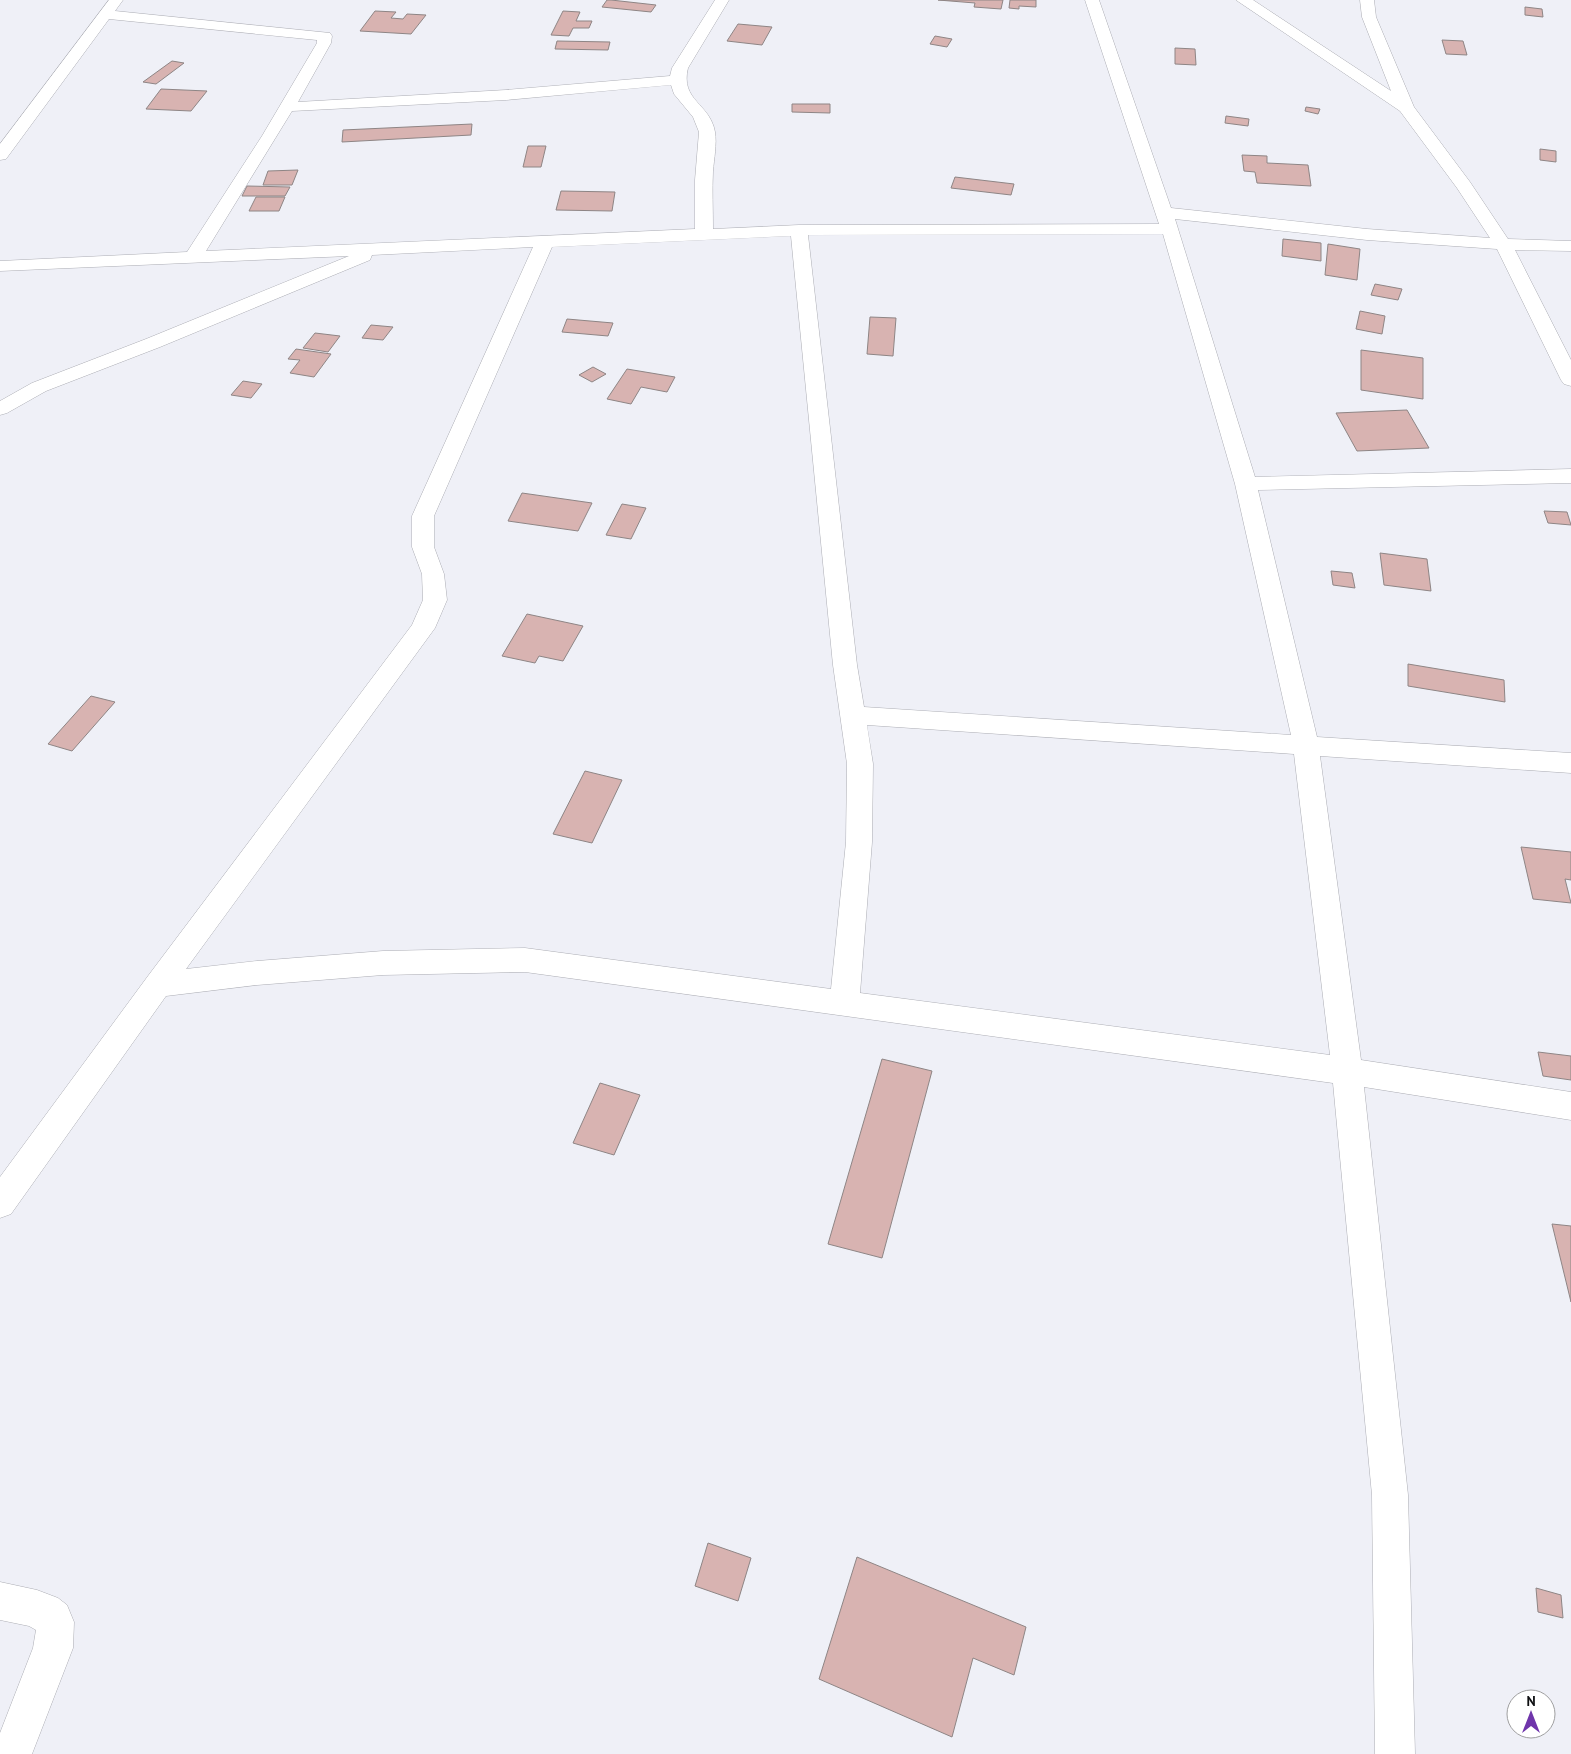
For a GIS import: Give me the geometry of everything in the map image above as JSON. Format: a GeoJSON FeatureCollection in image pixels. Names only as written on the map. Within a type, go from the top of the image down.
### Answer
{"type":"FeatureCollection","features":[{"type":"Feature","properties":{"kind":"street"},"geometry":{"type":"LineString","coordinates":[[0,155],[116,0]]}},
{"type":"Feature","properties":{"kind":"street"},"geometry":{"type":"LineString","coordinates":[[704,234],[704,180],[707,132],[701,116],[680,91],[676,80],[680,68],[722,0]]}},
{"type":"Feature","properties":{"kind":"street"},"geometry":{"type":"LineString","coordinates":[[1092,0],[1167,221],[1246,484],[1306,746],[1323,868],[1347,1071],[1390,1495],[1395,1754]]}},
{"type":"Feature","properties":{"kind":"street"},"geometry":{"type":"LineString","coordinates":[[1243,0],[1406,108]]}},
{"type":"Feature","properties":{"kind":"street"},"geometry":{"type":"LineString","coordinates":[[1367,0],[1369,17],[1406,108],[1464,186],[1504,246],[1571,380]]}},
{"type":"Feature","properties":{"kind":"street"},"geometry":{"type":"LineString","coordinates":[[105,14],[325,36],[324,43],[270,136],[193,257]]}},
{"type":"Feature","properties":{"kind":"street"},"geometry":{"type":"LineString","coordinates":[[286,107],[506,95],[676,80]]}},
{"type":"Feature","properties":{"kind":"street"},"geometry":{"type":"LineString","coordinates":[[0,266],[799,230],[1167,221],[1504,246],[1571,246]]}},
{"type":"Feature","properties":{"kind":"street"},"geometry":{"type":"LineString","coordinates":[[799,230],[844,655],[860,764],[859,842],[844,1003]]}},
{"type":"Feature","properties":{"kind":"street"},"geometry":{"type":"LineString","coordinates":[[0,1203],[158,985],[423,628],[434,600],[433,574],[422,547],[423,516],[545,241]]}},
{"type":"Feature","properties":{"kind":"street"},"geometry":{"type":"LineString","coordinates":[[0,409],[39,387],[153,343],[383,248]]}},
{"type":"Feature","properties":{"kind":"street"},"geometry":{"type":"LineString","coordinates":[[1246,484],[1571,476]]}},
{"type":"Feature","properties":{"kind":"street"},"geometry":{"type":"LineString","coordinates":[[853,714],[1571,763]]}},
{"type":"Feature","properties":{"kind":"street"},"geometry":{"type":"LineString","coordinates":[[158,985],[257,973],[383,963],[525,960],[1347,1071],[1571,1106]]}},
{"type":"Feature","properties":{"kind":"street"},"geometry":{"type":"LineString","coordinates":[[0,1601],[45,1612],[53,1618],[55,1630],[53,1648],[12,1754]]}},
{"type":"Feature","properties":{"kind":"building"},"geometry":{"type":"Polygon","coordinates":[[[607,0],[656,5],[651,12],[602,7],[607,0]]]}},
{"type":"Feature","properties":{"kind":"building"},"geometry":{"type":"Polygon","coordinates":[[[938,0],[1003,0],[1001,9],[974,7],[975,3],[938,0]]]}},
{"type":"Feature","properties":{"kind":"building"},"geometry":{"type":"Polygon","coordinates":[[[1010,0],[1036,0],[1036,7],[1019,6],[1019,9],[1009,8],[1010,0]]]}},
{"type":"Feature","properties":{"kind":"building"},"geometry":{"type":"Polygon","coordinates":[[[1525,7],[1542,9],[1543,17],[1525,15],[1525,7]]]}},
{"type":"Feature","properties":{"kind":"building"},"geometry":{"type":"Polygon","coordinates":[[[375,11],[396,12],[391,18],[403,19],[407,14],[426,15],[411,34],[360,31],[375,11]]]}},
{"type":"Feature","properties":{"kind":"building"},"geometry":{"type":"Polygon","coordinates":[[[563,11],[580,12],[576,21],[592,21],[589,28],[573,28],[569,36],[551,35],[563,11]]]}},
{"type":"Feature","properties":{"kind":"building"},"geometry":{"type":"Polygon","coordinates":[[[738,24],[772,27],[762,45],[727,41],[738,24]]]}},
{"type":"Feature","properties":{"kind":"building"},"geometry":{"type":"Polygon","coordinates":[[[935,36],[952,39],[947,47],[930,44],[935,36]]]}},
{"type":"Feature","properties":{"kind":"building"},"geometry":{"type":"Polygon","coordinates":[[[1442,40],[1463,41],[1467,55],[1446,54],[1442,40]]]}},
{"type":"Feature","properties":{"kind":"building"},"geometry":{"type":"Polygon","coordinates":[[[557,41],[610,42],[608,50],[555,49],[557,41]]]}},
{"type":"Feature","properties":{"kind":"building"},"geometry":{"type":"Polygon","coordinates":[[[1175,48],[1195,49],[1196,65],[1175,64],[1175,48]]]}},
{"type":"Feature","properties":{"kind":"building"},"geometry":{"type":"Polygon","coordinates":[[[172,61],[184,63],[156,84],[143,82],[172,61]]]}},
{"type":"Feature","properties":{"kind":"building"},"geometry":{"type":"Polygon","coordinates":[[[161,89],[207,91],[191,111],[146,109],[161,89]]]}},
{"type":"Feature","properties":{"kind":"building"},"geometry":{"type":"Polygon","coordinates":[[[792,104],[830,104],[830,113],[792,112],[792,104]]]}},
{"type":"Feature","properties":{"kind":"building"},"geometry":{"type":"Polygon","coordinates":[[[1306,107],[1320,109],[1318,114],[1305,111],[1306,107]]]}},
{"type":"Feature","properties":{"kind":"building"},"geometry":{"type":"Polygon","coordinates":[[[1226,116],[1249,119],[1248,126],[1225,123],[1226,116]]]}},
{"type":"Feature","properties":{"kind":"building"},"geometry":{"type":"Polygon","coordinates":[[[472,124],[471,135],[342,142],[343,130],[472,124]]]}},
{"type":"Feature","properties":{"kind":"building"},"geometry":{"type":"Polygon","coordinates":[[[528,146],[546,146],[541,167],[523,167],[528,146]]]}},
{"type":"Feature","properties":{"kind":"building"},"geometry":{"type":"Polygon","coordinates":[[[1540,149],[1556,151],[1556,162],[1540,160],[1540,149]]]}},
{"type":"Feature","properties":{"kind":"building"},"geometry":{"type":"Polygon","coordinates":[[[1242,155],[1267,156],[1267,163],[1308,165],[1311,186],[1257,183],[1255,172],[1244,171],[1242,155]]]}},
{"type":"Feature","properties":{"kind":"building"},"geometry":{"type":"Polygon","coordinates":[[[298,170],[292,185],[263,185],[268,171],[298,170]]]}},
{"type":"Feature","properties":{"kind":"building"},"geometry":{"type":"Polygon","coordinates":[[[955,177],[1014,184],[1011,195],[951,188],[955,177]]]}},
{"type":"Feature","properties":{"kind":"building"},"geometry":{"type":"Polygon","coordinates":[[[247,186],[290,187],[285,196],[242,196],[247,186]]]}},
{"type":"Feature","properties":{"kind":"building"},"geometry":{"type":"Polygon","coordinates":[[[561,191],[615,192],[612,211],[556,210],[561,191]]]}},
{"type":"Feature","properties":{"kind":"building"},"geometry":{"type":"Polygon","coordinates":[[[256,197],[285,197],[279,211],[249,211],[256,197]]]}},
{"type":"Feature","properties":{"kind":"building"},"geometry":{"type":"Polygon","coordinates":[[[1283,239],[1321,243],[1321,261],[1282,256],[1283,239]]]}},
{"type":"Feature","properties":{"kind":"building"},"geometry":{"type":"Polygon","coordinates":[[[1328,244],[1360,249],[1357,280],[1325,275],[1328,244]]]}},
{"type":"Feature","properties":{"kind":"building"},"geometry":{"type":"Polygon","coordinates":[[[1375,284],[1402,289],[1398,300],[1371,295],[1375,284]]]}},
{"type":"Feature","properties":{"kind":"building"},"geometry":{"type":"Polygon","coordinates":[[[1360,311],[1385,316],[1382,334],[1356,329],[1360,311]]]}},
{"type":"Feature","properties":{"kind":"building"},"geometry":{"type":"Polygon","coordinates":[[[870,317],[896,318],[893,356],[867,354],[870,317]]]}},
{"type":"Feature","properties":{"kind":"building"},"geometry":{"type":"Polygon","coordinates":[[[567,319],[613,323],[608,336],[562,332],[567,319]]]}},
{"type":"Feature","properties":{"kind":"building"},"geometry":{"type":"Polygon","coordinates":[[[371,325],[393,327],[383,340],[362,338],[371,325]]]}},
{"type":"Feature","properties":{"kind":"building"},"geometry":{"type":"Polygon","coordinates":[[[315,333],[340,336],[328,352],[303,348],[315,333]]]}},
{"type":"Feature","properties":{"kind":"building"},"geometry":{"type":"Polygon","coordinates":[[[296,349],[331,354],[314,377],[290,373],[300,360],[288,359],[296,349]]]}},
{"type":"Feature","properties":{"kind":"building"},"geometry":{"type":"Polygon","coordinates":[[[1361,350],[1423,358],[1423,399],[1361,390],[1361,350]]]}},
{"type":"Feature","properties":{"kind":"building"},"geometry":{"type":"Polygon","coordinates":[[[593,367],[606,374],[592,382],[579,375],[593,367]]]}},
{"type":"Feature","properties":{"kind":"building"},"geometry":{"type":"Polygon","coordinates":[[[627,369],[675,377],[667,392],[641,387],[631,404],[607,399],[627,369]]]}},
{"type":"Feature","properties":{"kind":"building"},"geometry":{"type":"Polygon","coordinates":[[[243,381],[262,384],[251,398],[231,395],[243,381]]]}},
{"type":"Feature","properties":{"kind":"building"},"geometry":{"type":"Polygon","coordinates":[[[1407,410],[1429,448],[1357,451],[1336,413],[1407,410]]]}},
{"type":"Feature","properties":{"kind":"building"},"geometry":{"type":"Polygon","coordinates":[[[522,493],[592,503],[578,531],[508,521],[522,493]]]}},
{"type":"Feature","properties":{"kind":"building"},"geometry":{"type":"Polygon","coordinates":[[[622,504],[646,508],[631,539],[606,535],[622,504]]]}},
{"type":"Feature","properties":{"kind":"building"},"geometry":{"type":"Polygon","coordinates":[[[1544,511],[1567,512],[1571,525],[1548,523],[1544,511]]]}},
{"type":"Feature","properties":{"kind":"building"},"geometry":{"type":"Polygon","coordinates":[[[1380,553],[1427,559],[1431,591],[1384,585],[1380,553]]]}},
{"type":"Feature","properties":{"kind":"building"},"geometry":{"type":"Polygon","coordinates":[[[1331,571],[1352,573],[1355,588],[1333,585],[1331,571]]]}},
{"type":"Feature","properties":{"kind":"building"},"geometry":{"type":"Polygon","coordinates":[[[527,614],[583,626],[563,661],[539,656],[535,663],[502,656],[527,614]]]}},
{"type":"Feature","properties":{"kind":"building"},"geometry":{"type":"Polygon","coordinates":[[[1408,664],[1504,680],[1505,702],[1408,686],[1408,664]]]}},
{"type":"Feature","properties":{"kind":"building"},"geometry":{"type":"Polygon","coordinates":[[[91,696],[115,702],[72,751],[48,744],[91,696]]]}},
{"type":"Feature","properties":{"kind":"building"},"geometry":{"type":"Polygon","coordinates":[[[585,771],[622,780],[592,843],[553,834],[585,771]]]}},
{"type":"Feature","properties":{"kind":"building"},"geometry":{"type":"Polygon","coordinates":[[[1521,847],[1571,852],[1571,880],[1565,879],[1571,903],[1533,899],[1521,847]]]}},
{"type":"Feature","properties":{"kind":"building"},"geometry":{"type":"Polygon","coordinates":[[[1538,1052],[1571,1056],[1571,1080],[1543,1076],[1538,1052]]]}},
{"type":"Feature","properties":{"kind":"building"},"geometry":{"type":"Polygon","coordinates":[[[882,1059],[932,1071],[882,1258],[828,1244],[882,1059]]]}},
{"type":"Feature","properties":{"kind":"building"},"geometry":{"type":"Polygon","coordinates":[[[600,1083],[640,1095],[614,1155],[573,1143],[600,1083]]]}},
{"type":"Feature","properties":{"kind":"building"},"geometry":{"type":"Polygon","coordinates":[[[1552,1224],[1571,1226],[1571,1302],[1552,1224]]]}},
{"type":"Feature","properties":{"kind":"building"},"geometry":{"type":"Polygon","coordinates":[[[708,1543],[751,1558],[738,1601],[695,1586],[708,1543]]]}},
{"type":"Feature","properties":{"kind":"building"},"geometry":{"type":"Polygon","coordinates":[[[857,1557],[1026,1627],[1014,1675],[973,1658],[952,1737],[819,1679],[857,1557]]]}},
{"type":"Feature","properties":{"kind":"building"},"geometry":{"type":"Polygon","coordinates":[[[1536,1588],[1561,1595],[1563,1618],[1538,1612],[1536,1588]]]}}]}
